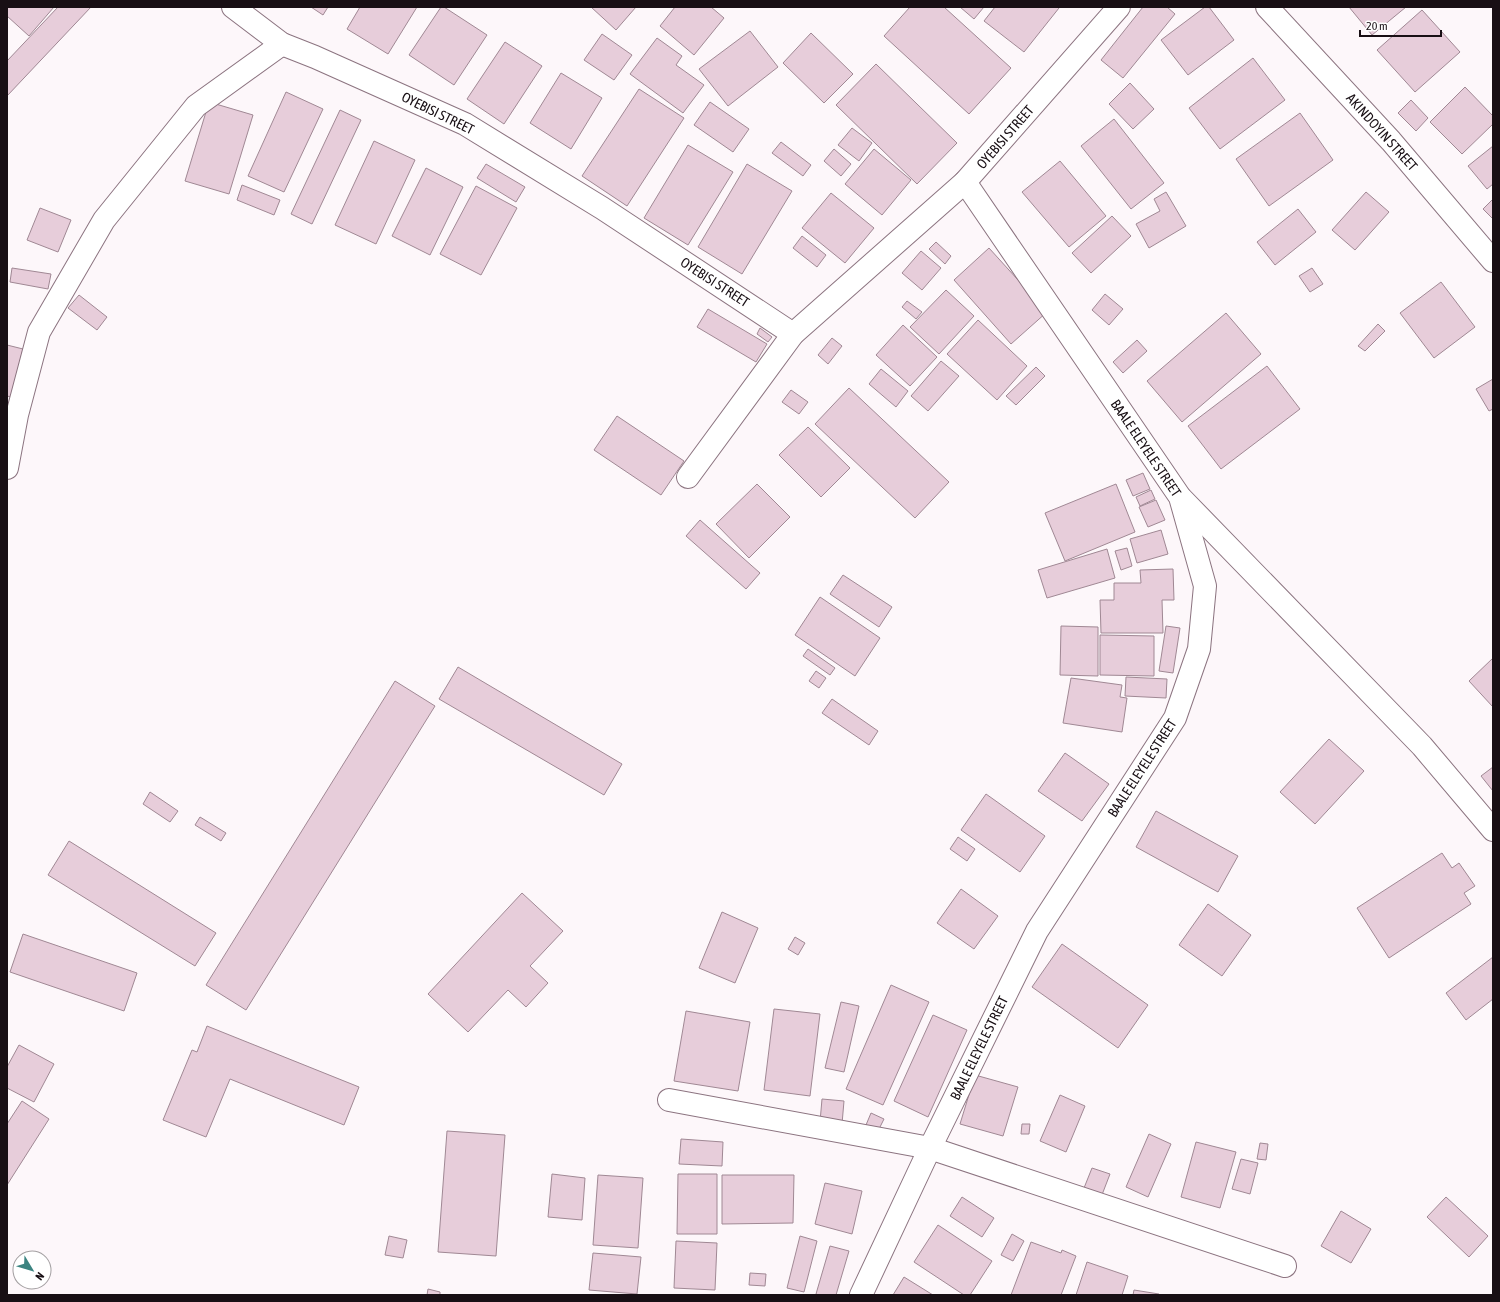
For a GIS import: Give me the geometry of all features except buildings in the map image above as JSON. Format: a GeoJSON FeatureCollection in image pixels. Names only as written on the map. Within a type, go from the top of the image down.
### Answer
{"type":"FeatureCollection","features":[{"type":"Feature","properties":{"kind":"street","name":"OYEBISI STREET"},"geometry":{"type":"LineString","coordinates":[[233,7],[282,44],[315,57],[465,124],[602,208],[794,334],[965,182],[1119,7]]}},
{"type":"Feature","properties":{"kind":"street","name":"AKINDOYIN STREET"},"geometry":{"type":"LineString","coordinates":[[1267,7],[1391,141],[1493,261]]}},
{"type":"Feature","properties":{"kind":"street"},"geometry":{"type":"LineString","coordinates":[[7,468],[17,415],[39,332],[104,220],[196,106],[282,44]]}},
{"type":"Feature","properties":{"kind":"street","name":"BAALE ELEYELE STREET"},"geometry":{"type":"LineString","coordinates":[[861,1295],[930,1148],[1037,931],[1175,718],[1199,649],[1205,586],[1180,497],[965,182]]}},
{"type":"Feature","properties":{"kind":"street"},"geometry":{"type":"LineString","coordinates":[[688,477],[794,334]]}},
{"type":"Feature","properties":{"kind":"street"},"geometry":{"type":"LineString","coordinates":[[1180,497],[1422,746],[1493,830]]}},
{"type":"Feature","properties":{"kind":"street"},"geometry":{"type":"LineString","coordinates":[[669,1100],[930,1148],[1285,1266]]}}]}
